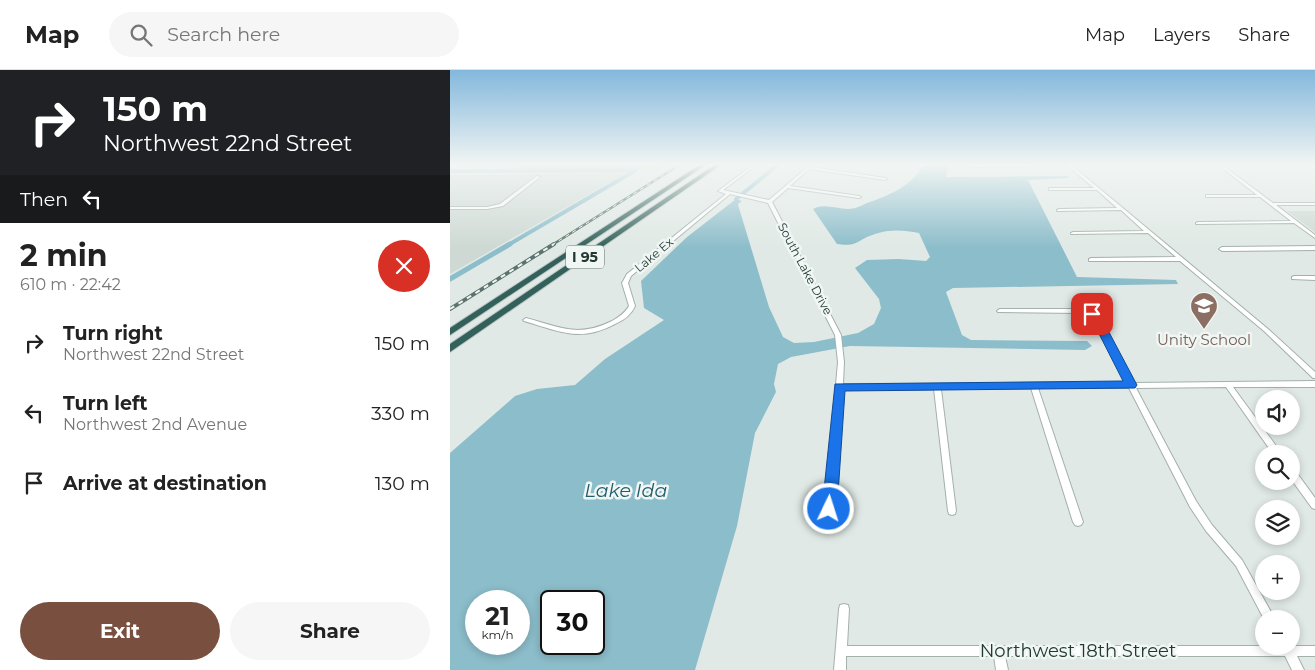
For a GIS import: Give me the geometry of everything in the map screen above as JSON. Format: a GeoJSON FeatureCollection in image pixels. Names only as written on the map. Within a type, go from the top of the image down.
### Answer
{"type":"FeatureCollection","features":[{"type":"Feature","properties":{"kind":"highway","name":"I 95"},"geometry":{"type":"LineString","coordinates":[[450,332],[662,192]]}},
{"type":"Feature","properties":{"kind":"highway","name":"I 95"},"geometry":{"type":"LineString","coordinates":[[450,350],[679,192]]}},
{"type":"Feature","properties":{"kind":"street"},"geometry":{"type":"LineString","coordinates":[[450,208],[490,208],[506,203],[520,192]]}},
{"type":"Feature","properties":{"kind":"street"},"geometry":{"type":"LineString","coordinates":[[720,192],[770,202],[781,192]]}},
{"type":"Feature","properties":{"kind":"street"},"geometry":{"type":"LineString","coordinates":[[827,192],[859,197]]}},
{"type":"Feature","properties":{"kind":"street"},"geometry":{"type":"LineString","coordinates":[[1100,192],[1273,335],[1315,376]]}},
{"type":"Feature","properties":{"kind":"street"},"geometry":{"type":"LineString","coordinates":[[1255,192],[1315,237]]}},
{"type":"Feature","properties":{"kind":"street","name":"Lake Ex"},"geometry":{"type":"LineString","coordinates":[[526,320],[580,333],[609,324],[627,315],[632,306],[625,287],[626,280],[728,194]]}},
{"type":"Feature","properties":{"kind":"street"},"geometry":{"type":"LineString","coordinates":[[1208,196],[1260,196]]}},
{"type":"Feature","properties":{"kind":"street","name":"South Lake Drive"},"geometry":{"type":"LineString","coordinates":[[770,202],[838,335],[841,350],[829,509]]}},
{"type":"Feature","properties":{"kind":"street"},"geometry":{"type":"LineString","coordinates":[[1272,204],[1315,204]]}},
{"type":"Feature","properties":{"kind":"street"},"geometry":{"type":"LineString","coordinates":[[1059,210],[1121,209]]}},
{"type":"Feature","properties":{"kind":"street"},"geometry":{"type":"LineString","coordinates":[[1198,223],[1296,222]]}},
{"type":"Feature","properties":{"kind":"street"},"geometry":{"type":"LineString","coordinates":[[1073,233],[1149,232]]}},
{"type":"Feature","properties":{"kind":"street"},"geometry":{"type":"LineString","coordinates":[[1222,249],[1315,248]]}},
{"type":"Feature","properties":{"kind":"street"},"geometry":{"type":"LineString","coordinates":[[1091,260],[1181,259]]}},
{"type":"Feature","properties":{"kind":"street"},"geometry":{"type":"LineString","coordinates":[[1294,278],[1315,278]]}},
{"type":"Feature","properties":{"kind":"street"},"geometry":{"type":"LineString","coordinates":[[1000,311],[1080,311],[1092,314],[1097,319],[1197,510],[1239,563],[1265,610]]}},
{"type":"Feature","properties":{"kind":"street"},"geometry":{"type":"LineString","coordinates":[[839,387],[1315,384]]}},
{"type":"Feature","properties":{"kind":"street"},"geometry":{"type":"LineString","coordinates":[[1228,385],[1271,445]]}},
{"type":"Feature","properties":{"kind":"street"},"geometry":{"type":"LineString","coordinates":[[937,386],[952,511]]}},
{"type":"Feature","properties":{"kind":"street"},"geometry":{"type":"LineString","coordinates":[[1034,386],[1078,522]]}},
{"type":"Feature","properties":{"kind":"street"},"geometry":{"type":"LineString","coordinates":[[1300,484],[1315,505]]}},
{"type":"Feature","properties":{"kind":"street"},"geometry":{"type":"LineString","coordinates":[[840,670],[844,609]]}},
{"type":"Feature","properties":{"kind":"street","name":"Northwest 18th Street"},"geometry":{"type":"LineString","coordinates":[[841,651],[999,652],[1255,649]]}},
{"type":"Feature","properties":{"kind":"street","name":"Northwest 18th Street"},"geometry":{"type":"LineString","coordinates":[[1300,650],[1315,651]]}},
{"type":"Feature","properties":{"kind":"street"},"geometry":{"type":"LineString","coordinates":[[999,652],[1002,670]]}},
{"type":"Feature","properties":{"kind":"street"},"geometry":{"type":"LineString","coordinates":[[1290,655],[1298,670]]}},
{"type":"Feature","properties":{"kind":"shaded area"},"geometry":{"type":"Polygon","coordinates":[[[450,192],[593,192],[450,274],[450,192]]]}},
{"type":"Feature","properties":{"kind":"shaded area"},"geometry":{"type":"Polygon","coordinates":[[[1287,211],[1315,211],[1315,232],[1287,211]]]}},
{"type":"Feature","properties":{"kind":"water","name":"Lake Ida"},"geometry":{"type":"Polygon","coordinates":[[[894,192],[1034,192],[1077,277],[1176,280],[1178,284],[953,288],[946,292],[962,335],[971,340],[1087,341],[1092,346],[1085,350],[850,346],[791,357],[778,364],[774,384],[776,392],[755,433],[737,526],[695,670],[450,670],[450,453],[515,396],[537,389],[575,385],[605,359],[664,320],[644,308],[641,281],[687,237],[736,199],[742,201],[738,204],[739,208],[769,307],[783,337],[794,343],[814,342],[858,333],[874,324],[881,308],[879,299],[855,268],[867,260],[899,259],[926,261],[930,257],[919,233],[886,231],[869,236],[854,244],[837,244],[813,209],[822,206],[848,209],[858,207],[894,192]]]}},
{"type":"Feature","properties":{"kind":"waterway"},"geometry":{"type":"LineString","coordinates":[[508,245],[598,192]]}},
{"type":"Feature","properties":{"kind":"waterway"},"geometry":{"type":"LineString","coordinates":[[736,199],[745,192]]}},
{"type":"Feature","properties":{"kind":"waterway"},"geometry":{"type":"LineString","coordinates":[[450,279],[510,244]]}},
{"type":"Feature","properties":{"kind":"railway"},"geometry":{"type":"LineString","coordinates":[[552,245],[636,192]]}},
{"type":"Feature","properties":{"kind":"railway"},"geometry":{"type":"LineString","coordinates":[[450,309],[554,244]]}},
{"type":"Feature","properties":{"kind":"place","name":"Unity School"},"geometry":{"type":"Point","coordinates":[1204,330]}},
{"type":"Feature","properties":{"kind":"route"},"geometry":{"type":"LineString","coordinates":[[829,509],[839,387],[1131,385],[1097,319],[1092,314]]}}]}
